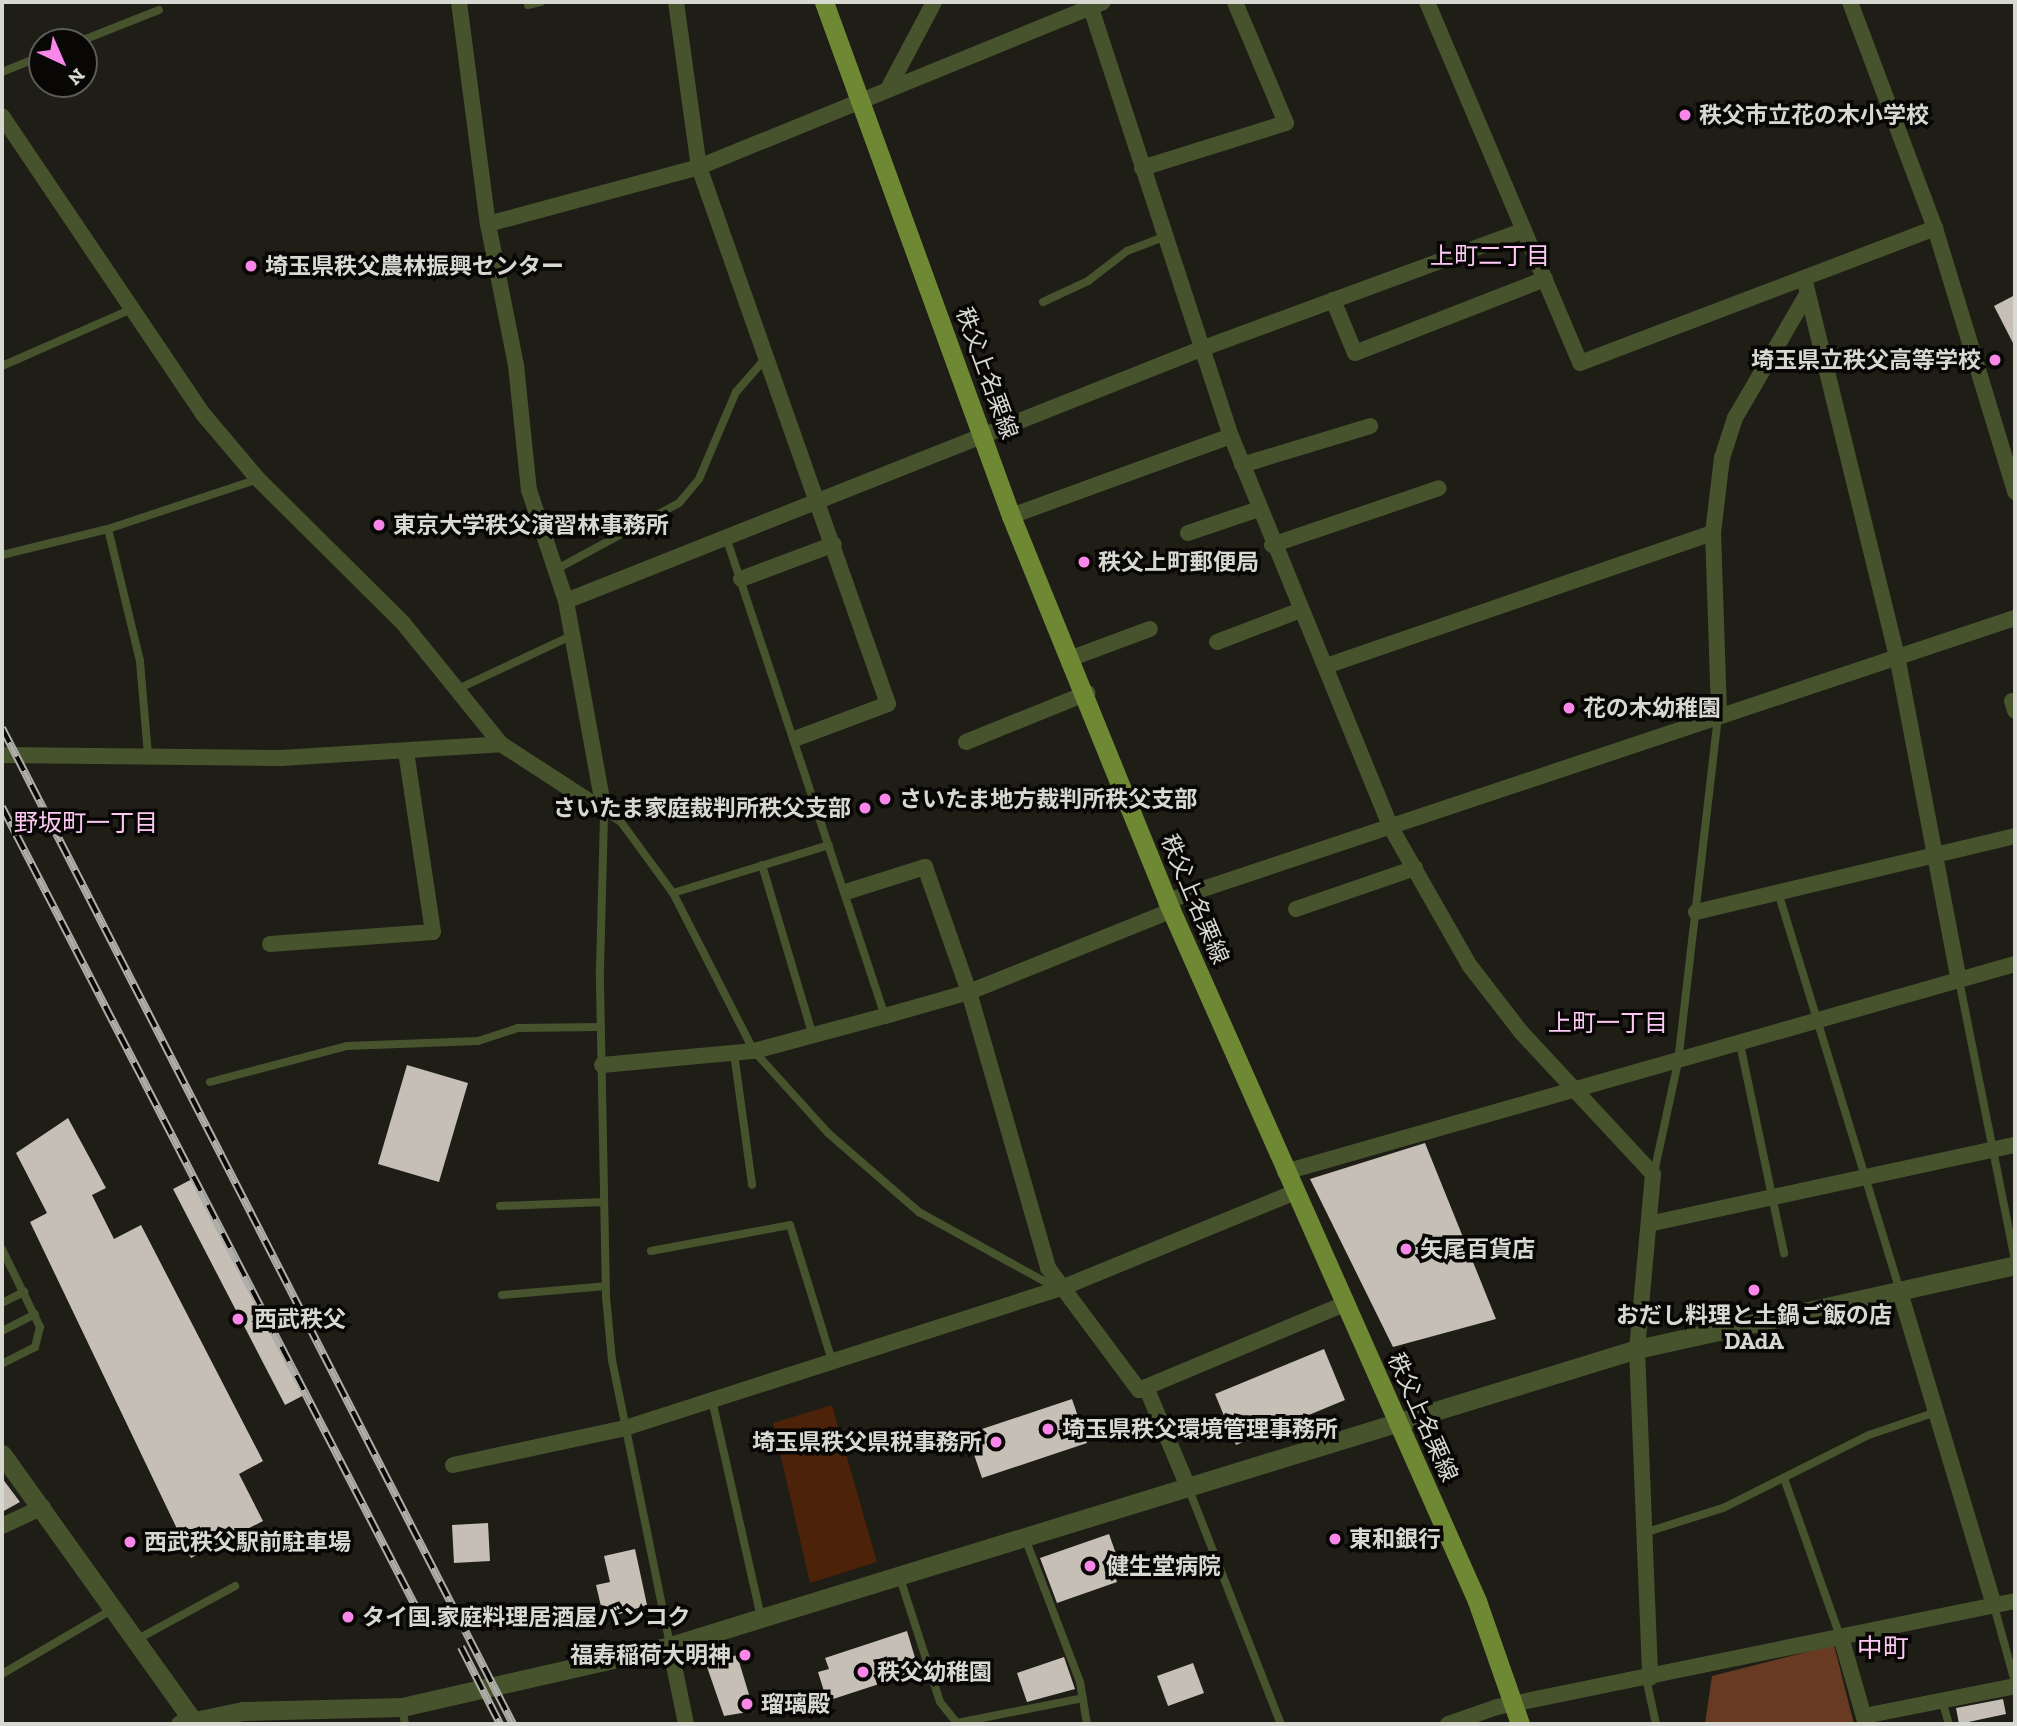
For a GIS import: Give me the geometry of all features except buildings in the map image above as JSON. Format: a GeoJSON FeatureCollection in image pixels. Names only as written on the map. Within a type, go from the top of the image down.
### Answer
{"type":"FeatureCollection","features":[{"type":"Feature","properties":{"kind":"main road","name":"秩父上名栗線"},"geometry":{"type":"LineString","coordinates":[[824,2],[1011,516],[1087,693],[1170,906],[1293,1193],[1347,1303],[1515,1703],[1520,1724]]}},
{"type":"Feature","properties":{"kind":"street"},"geometry":{"type":"LineString","coordinates":[[459,2],[488,224],[516,365],[529,490],[566,601],[604,811]]}},
{"type":"Feature","properties":{"kind":"street"},"geometry":{"type":"LineString","coordinates":[[676,2],[699,167],[820,499],[888,704],[797,738]]}},
{"type":"Feature","properties":{"kind":"street"},"geometry":{"type":"LineString","coordinates":[[887,89],[934,2]]}},
{"type":"Feature","properties":{"kind":"street"},"geometry":{"type":"LineString","coordinates":[[1142,168],[1286,123],[1235,2]]}},
{"type":"Feature","properties":{"kind":"street"},"geometry":{"type":"LineString","coordinates":[[1427,2],[1580,363],[1805,289],[1935,228]]}},
{"type":"Feature","properties":{"kind":"street"},"geometry":{"type":"LineString","coordinates":[[1850,2],[1935,228],[2015,492]]}},
{"type":"Feature","properties":{"kind":"street"},"geometry":{"type":"LineString","coordinates":[[488,224],[699,167],[1094,4],[1142,168],[1231,436],[1272,545],[1326,666],[1390,825],[1469,966],[1653,1174],[1653,1223],[1637,1349],[1648,1678]]}},
{"type":"Feature","properties":{"kind":"street"},"geometry":{"type":"LineString","coordinates":[[2,116],[204,414],[258,479],[460,688],[501,744],[604,811]]}},
{"type":"Feature","properties":{"kind":"street"},"geometry":{"type":"LineString","coordinates":[[566,601],[725,534],[985,439],[1201,349],[1524,230]]}},
{"type":"Feature","properties":{"kind":"street"},"geometry":{"type":"LineString","coordinates":[[1332,300],[1355,353],[1545,279]]}},
{"type":"Feature","properties":{"kind":"street"},"geometry":{"type":"LineString","coordinates":[[1719,712],[1713,533],[1715,492],[1735,418],[1805,289]]}},
{"type":"Feature","properties":{"kind":"street"},"geometry":{"type":"LineString","coordinates":[[1805,289],[1897,656],[1959,980]]}},
{"type":"Feature","properties":{"kind":"street"},"geometry":{"type":"LineString","coordinates":[[1242,465],[1370,426]]}},
{"type":"Feature","properties":{"kind":"street"},"geometry":{"type":"LineString","coordinates":[[1011,516],[1231,436]]}},
{"type":"Feature","properties":{"kind":"street"},"geometry":{"type":"LineString","coordinates":[[1272,545],[1439,488]]}},
{"type":"Feature","properties":{"kind":"street"},"geometry":{"type":"LineString","coordinates":[[1188,533],[1259,509]]}},
{"type":"Feature","properties":{"kind":"street"},"geometry":{"type":"LineString","coordinates":[[1326,666],[1713,533]]}},
{"type":"Feature","properties":{"kind":"street"},"geometry":{"type":"LineString","coordinates":[[741,579],[834,544]]}},
{"type":"Feature","properties":{"kind":"street"},"geometry":{"type":"LineString","coordinates":[[1217,642],[1301,610]]}},
{"type":"Feature","properties":{"kind":"street"},"geometry":{"type":"LineString","coordinates":[[602,1065],[754,1051],[969,992],[1170,906],[1390,825],[1719,712],[2015,618]]}},
{"type":"Feature","properties":{"kind":"street"},"geometry":{"type":"LineString","coordinates":[[1072,658],[1150,629]]}},
{"type":"Feature","properties":{"kind":"street"},"geometry":{"type":"LineString","coordinates":[[966,742],[1087,693]]}},
{"type":"Feature","properties":{"kind":"street"},"geometry":{"type":"LineString","coordinates":[[2,755],[407,752],[501,744]]}},
{"type":"Feature","properties":{"kind":"street"},"geometry":{"type":"LineString","coordinates":[[270,944],[433,932],[407,752]]}},
{"type":"Feature","properties":{"kind":"street"},"geometry":{"type":"LineString","coordinates":[[1696,912],[2015,836]]}},
{"type":"Feature","properties":{"kind":"street"},"geometry":{"type":"LineString","coordinates":[[849,891],[925,867],[969,992],[1059,1289],[1139,1391],[1347,1303]]}},
{"type":"Feature","properties":{"kind":"street"},"geometry":{"type":"LineString","coordinates":[[1296,909],[1415,868]]}},
{"type":"Feature","properties":{"kind":"street"},"geometry":{"type":"LineString","coordinates":[[1284,1172],[2015,964]]}},
{"type":"Feature","properties":{"kind":"street"},"geometry":{"type":"LineString","coordinates":[[1653,1223],[1865,1174],[2015,1145]]}},
{"type":"Feature","properties":{"kind":"street"},"geometry":{"type":"LineString","coordinates":[[453,1465],[625,1428],[1059,1289],[1293,1193]]}},
{"type":"Feature","properties":{"kind":"street"},"geometry":{"type":"LineString","coordinates":[[2,1454],[115,1608],[189,1723],[243,1711],[403,1716],[670,1646],[1024,1535],[1188,1487],[1396,1418],[1637,1349],[2015,1265]]}},
{"type":"Feature","properties":{"kind":"street"},"geometry":{"type":"LineString","coordinates":[[1900,1292],[1994,1605]]}},
{"type":"Feature","properties":{"kind":"street"},"geometry":{"type":"LineString","coordinates":[[1146,1387],[1188,1487]]}},
{"type":"Feature","properties":{"kind":"street"},"geometry":{"type":"LineString","coordinates":[[2,1526],[43,1507]]}},
{"type":"Feature","properties":{"kind":"street"},"geometry":{"type":"LineString","coordinates":[[1448,1724],[1515,1703],[2015,1601]]}},
{"type":"Feature","properties":{"kind":"street"},"geometry":{"type":"LineString","coordinates":[[1841,1637],[1865,1720],[1942,1699],[2015,1684]]}},
{"type":"Feature","properties":{"kind":"street"},"geometry":{"type":"LineString","coordinates":[[670,1646],[686,1724]]}},
{"type":"Feature","properties":{"kind":"lane"},"geometry":{"type":"LineString","coordinates":[[528,5],[541,2]]}},
{"type":"Feature","properties":{"kind":"lane"},"geometry":{"type":"LineString","coordinates":[[98,34],[159,10]]}},
{"type":"Feature","properties":{"kind":"lane"},"geometry":{"type":"LineString","coordinates":[[2,72],[28,62]]}},
{"type":"Feature","properties":{"kind":"lane"},"geometry":{"type":"LineString","coordinates":[[1043,302],[1088,281],[1127,251],[1164,237]]}},
{"type":"Feature","properties":{"kind":"lane"},"geometry":{"type":"LineString","coordinates":[[2,366],[132,309]]}},
{"type":"Feature","properties":{"kind":"lane"},"geometry":{"type":"LineString","coordinates":[[555,570],[679,503],[699,479],[736,392],[768,356]]}},
{"type":"Feature","properties":{"kind":"lane"},"geometry":{"type":"LineString","coordinates":[[2,555],[108,529],[258,479]]}},
{"type":"Feature","properties":{"kind":"lane"},"geometry":{"type":"LineString","coordinates":[[108,529],[140,661],[148,755]]}},
{"type":"Feature","properties":{"kind":"lane"},"geometry":{"type":"LineString","coordinates":[[725,534],[797,738],[829,845],[849,891],[885,1016]]}},
{"type":"Feature","properties":{"kind":"lane"},"geometry":{"type":"LineString","coordinates":[[460,688],[573,635]]}},
{"type":"Feature","properties":{"kind":"lane"},"geometry":{"type":"LineString","coordinates":[[1653,1174],[1678,1062],[1719,712]]}},
{"type":"Feature","properties":{"kind":"lane"},"geometry":{"type":"LineString","coordinates":[[604,811],[621,822],[673,893],[754,1051],[828,1133],[919,1212],[1059,1289]]}},
{"type":"Feature","properties":{"kind":"lane"},"geometry":{"type":"LineString","coordinates":[[604,811],[601,1027],[606,1286],[625,1428],[670,1646]]}},
{"type":"Feature","properties":{"kind":"lane"},"geometry":{"type":"LineString","coordinates":[[673,893],[829,845]]}},
{"type":"Feature","properties":{"kind":"lane"},"geometry":{"type":"LineString","coordinates":[[762,866],[813,1036]]}},
{"type":"Feature","properties":{"kind":"lane"},"geometry":{"type":"LineString","coordinates":[[1778,892],[1821,1020],[1900,1292]]}},
{"type":"Feature","properties":{"kind":"lane"},"geometry":{"type":"LineString","coordinates":[[1959,980],[2015,1259]]}},
{"type":"Feature","properties":{"kind":"lane"},"geometry":{"type":"LineString","coordinates":[[210,1082],[346,1046],[478,1041],[518,1028],[601,1027]]}},
{"type":"Feature","properties":{"kind":"lane"},"geometry":{"type":"LineString","coordinates":[[1740,1044],[1784,1253]]}},
{"type":"Feature","properties":{"kind":"lane"},"geometry":{"type":"LineString","coordinates":[[734,1053],[752,1185]]}},
{"type":"Feature","properties":{"kind":"lane"},"geometry":{"type":"LineString","coordinates":[[500,1206],[604,1202]]}},
{"type":"Feature","properties":{"kind":"lane"},"geometry":{"type":"LineString","coordinates":[[651,1251],[790,1225],[832,1361]]}},
{"type":"Feature","properties":{"kind":"lane"},"geometry":{"type":"LineString","coordinates":[[2,1249],[40,1327],[35,1348],[2,1364]]}},
{"type":"Feature","properties":{"kind":"lane"},"geometry":{"type":"LineString","coordinates":[[502,1295],[606,1286]]}},
{"type":"Feature","properties":{"kind":"lane"},"geometry":{"type":"LineString","coordinates":[[2,1303],[24,1292]]}},
{"type":"Feature","properties":{"kind":"lane"},"geometry":{"type":"LineString","coordinates":[[2,1331],[35,1314]]}},
{"type":"Feature","properties":{"kind":"lane"},"geometry":{"type":"LineString","coordinates":[[712,1400],[761,1617]]}},
{"type":"Feature","properties":{"kind":"lane"},"geometry":{"type":"LineString","coordinates":[[1644,1534],[1785,1481],[1869,1435],[1936,1412]]}},
{"type":"Feature","properties":{"kind":"lane"},"geometry":{"type":"LineString","coordinates":[[1785,1481],[1841,1637]]}},
{"type":"Feature","properties":{"kind":"lane"},"geometry":{"type":"LineString","coordinates":[[1188,1487],[1281,1724]]}},
{"type":"Feature","properties":{"kind":"lane"},"geometry":{"type":"LineString","coordinates":[[1024,1535],[1083,1698],[1087,1724]]}},
{"type":"Feature","properties":{"kind":"lane"},"geometry":{"type":"LineString","coordinates":[[899,1574],[940,1702],[957,1724],[1083,1698]]}},
{"type":"Feature","properties":{"kind":"lane"},"geometry":{"type":"LineString","coordinates":[[136,1640],[236,1586]]}},
{"type":"Feature","properties":{"kind":"lane"},"geometry":{"type":"LineString","coordinates":[[1994,1605],[2015,1684]]}},
{"type":"Feature","properties":{"kind":"lane"},"geometry":{"type":"LineString","coordinates":[[2,1674],[115,1608]]}},
{"type":"Feature","properties":{"kind":"lane"},"geometry":{"type":"LineString","coordinates":[[1648,1678],[1656,1724]]}},
{"type":"Feature","properties":{"kind":"lane"},"geometry":{"type":"LineString","coordinates":[[1942,1699],[1949,1724]]}},
{"type":"Feature","properties":{"kind":"shaded area"},"geometry":{"type":"Polygon","coordinates":[[[832,1405],[877,1562],[810,1583],[773,1423],[832,1405]]]}},
{"type":"Feature","properties":{"kind":"shaded area"},"geometry":{"type":"Polygon","coordinates":[[[1834,1645],[1854,1724],[1705,1724],[1712,1676],[1834,1645]]]}},
{"type":"Feature","properties":{"kind":"railway"},"geometry":{"type":"LineString","coordinates":[[2,728],[513,1724]]}},
{"type":"Feature","properties":{"kind":"railway"},"geometry":{"type":"LineString","coordinates":[[2,807],[424,1623]]}},
{"type":"Feature","properties":{"kind":"railway"},"geometry":{"type":"LineString","coordinates":[[461,1647],[500,1724]]}},
{"type":"Feature","properties":{"kind":"place","name":"秩父市立花の木小学校"},"geometry":{"type":"Point","coordinates":[1685,115]}},
{"type":"Feature","properties":{"kind":"place","name":"埼玉県秩父農林振興センター"},"geometry":{"type":"Point","coordinates":[251,266]}},
{"type":"Feature","properties":{"kind":"place","name":"埼玉県立秩父高等学校"},"geometry":{"type":"Point","coordinates":[1995,360]}},
{"type":"Feature","properties":{"kind":"place","name":"東京大学秩父演習林事務所"},"geometry":{"type":"Point","coordinates":[379,525]}},
{"type":"Feature","properties":{"kind":"place","name":"秩父上町郵便局"},"geometry":{"type":"Point","coordinates":[1084,562]}},
{"type":"Feature","properties":{"kind":"place","name":"花の木幼稚園"},"geometry":{"type":"Point","coordinates":[1569,708]}},
{"type":"Feature","properties":{"kind":"place","name":"さいたま地方裁判所秩父支部"},"geometry":{"type":"Point","coordinates":[885,799]}},
{"type":"Feature","properties":{"kind":"place","name":"さいたま家庭裁判所秩父支部"},"geometry":{"type":"Point","coordinates":[865,808]}},
{"type":"Feature","properties":{"kind":"place","name":"矢尾百貨店"},"geometry":{"type":"Point","coordinates":[1406,1249]}},
{"type":"Feature","properties":{"kind":"place","name":"おだし料理と土鍋ご飯の店 DAdA"},"geometry":{"type":"Point","coordinates":[1754,1290]}},
{"type":"Feature","properties":{"kind":"place","name":"西武秩父"},"geometry":{"type":"Point","coordinates":[238,1319]}},
{"type":"Feature","properties":{"kind":"place","name":"埼玉県秩父環境管理事務所"},"geometry":{"type":"Point","coordinates":[1048,1429]}},
{"type":"Feature","properties":{"kind":"place","name":"埼玉県秩父県税事務所"},"geometry":{"type":"Point","coordinates":[996,1442]}},
{"type":"Feature","properties":{"kind":"place","name":"東和銀行"},"geometry":{"type":"Point","coordinates":[1335,1539]}},
{"type":"Feature","properties":{"kind":"place","name":"西武秩父駅前駐車場"},"geometry":{"type":"Point","coordinates":[130,1542]}},
{"type":"Feature","properties":{"kind":"place","name":"健生堂病院"},"geometry":{"type":"Point","coordinates":[1090,1566]}},
{"type":"Feature","properties":{"kind":"place","name":"タイ国.家庭料理居酒屋バンコク"},"geometry":{"type":"Point","coordinates":[348,1617]}},
{"type":"Feature","properties":{"kind":"place","name":"福寿稲荷大明神"},"geometry":{"type":"Point","coordinates":[745,1655]}},
{"type":"Feature","properties":{"kind":"place","name":"秩父幼稚園"},"geometry":{"type":"Point","coordinates":[863,1672]}},
{"type":"Feature","properties":{"kind":"place","name":"瑠璃殿"},"geometry":{"type":"Point","coordinates":[747,1704]}},
{"type":"Feature","properties":{"kind":"district","name":"上町二丁目"},"geometry":{"type":"Point","coordinates":[1490,256]}},
{"type":"Feature","properties":{"kind":"district","name":"野坂町一丁目"},"geometry":{"type":"Point","coordinates":[86,823]}},
{"type":"Feature","properties":{"kind":"district","name":"上町一丁目"},"geometry":{"type":"Point","coordinates":[1608,1023]}},
{"type":"Feature","properties":{"kind":"district","name":"中町"},"geometry":{"type":"Point","coordinates":[1883,1649]}}]}
